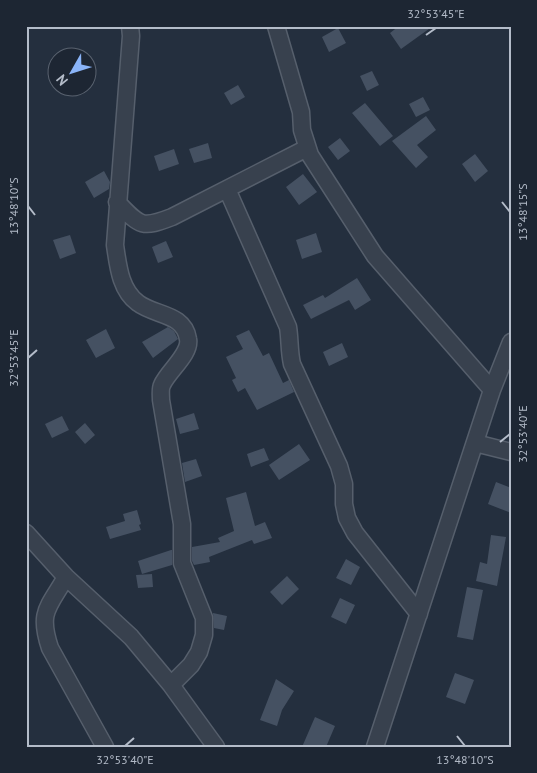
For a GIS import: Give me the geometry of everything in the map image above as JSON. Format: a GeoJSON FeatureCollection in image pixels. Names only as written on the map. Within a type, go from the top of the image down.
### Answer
{"type":"FeatureCollection","features":[{"type":"Feature","properties":{"kind":"street"},"geometry":{"type":"LineString","coordinates":[[130,26],[131,36],[115,245],[119,274],[127,290],[138,303],[151,310],[172,316],[184,328],[188,340],[187,350],[161,386],[160,400],[182,524],[182,563],[204,618],[204,635],[199,652],[191,665],[171,685]]}},
{"type":"Feature","properties":{"kind":"street"},"geometry":{"type":"LineString","coordinates":[[276,26],[301,112],[302,130],[307,148],[375,256],[492,390]]}},
{"type":"Feature","properties":{"kind":"street"},"geometry":{"type":"LineString","coordinates":[[117,202],[135,221],[151,225],[172,218],[307,148]]}},
{"type":"Feature","properties":{"kind":"street"},"geometry":{"type":"LineString","coordinates":[[227,189],[288,327],[290,338],[289,352],[292,364],[339,466],[344,484],[344,504],[351,525],[355,533],[419,614]]}},
{"type":"Feature","properties":{"kind":"street"},"geometry":{"type":"LineString","coordinates":[[375,747],[492,390],[511,342]]}},
{"type":"Feature","properties":{"kind":"street"},"geometry":{"type":"LineString","coordinates":[[475,443],[511,452]]}},
{"type":"Feature","properties":{"kind":"street"},"geometry":{"type":"LineString","coordinates":[[26,533],[66,577],[124,629],[171,685],[216,747]]}},
{"type":"Feature","properties":{"kind":"street"},"geometry":{"type":"LineString","coordinates":[[66,577],[44,614],[44,630],[50,648],[105,747]]}},
{"type":"Feature","properties":{"kind":"building"},"geometry":{"type":"Polygon","coordinates":[[[399,26],[433,26],[401,49],[390,33],[399,26]]]}},
{"type":"Feature","properties":{"kind":"building"},"geometry":{"type":"Polygon","coordinates":[[[338,28],[346,43],[329,52],[322,37],[338,28]]]}},
{"type":"Feature","properties":{"kind":"building"},"geometry":{"type":"Polygon","coordinates":[[[372,71],[379,85],[367,91],[360,76],[372,71]]]}},
{"type":"Feature","properties":{"kind":"building"},"geometry":{"type":"Polygon","coordinates":[[[238,85],[245,97],[231,105],[224,93],[238,85]]]}},
{"type":"Feature","properties":{"kind":"building"},"geometry":{"type":"Polygon","coordinates":[[[423,97],[430,110],[416,117],[409,104],[423,97]]]}},
{"type":"Feature","properties":{"kind":"building"},"geometry":{"type":"Polygon","coordinates":[[[365,103],[393,136],[380,146],[352,113],[365,103]]]}},
{"type":"Feature","properties":{"kind":"building"},"geometry":{"type":"Polygon","coordinates":[[[426,116],[436,130],[417,145],[428,157],[416,168],[392,141],[426,116]]]}},
{"type":"Feature","properties":{"kind":"building"},"geometry":{"type":"Polygon","coordinates":[[[340,138],[350,151],[338,160],[328,147],[340,138]]]}},
{"type":"Feature","properties":{"kind":"building"},"geometry":{"type":"Polygon","coordinates":[[[208,143],[212,158],[194,163],[189,149],[208,143]]]}},
{"type":"Feature","properties":{"kind":"building"},"geometry":{"type":"Polygon","coordinates":[[[174,149],[179,164],[159,171],[154,156],[174,149]]]}},
{"type":"Feature","properties":{"kind":"building"},"geometry":{"type":"Polygon","coordinates":[[[475,154],[488,171],[475,182],[462,164],[475,154]]]}},
{"type":"Feature","properties":{"kind":"building"},"geometry":{"type":"Polygon","coordinates":[[[104,171],[110,182],[109,189],[94,198],[85,182],[104,171]]]}},
{"type":"Feature","properties":{"kind":"building"},"geometry":{"type":"Polygon","coordinates":[[[303,174],[317,192],[299,205],[286,187],[303,174]]]}},
{"type":"Feature","properties":{"kind":"building"},"geometry":{"type":"Polygon","coordinates":[[[316,233],[322,252],[302,259],[296,240],[316,233]]]}},
{"type":"Feature","properties":{"kind":"building"},"geometry":{"type":"Polygon","coordinates":[[[70,235],[76,253],[60,259],[53,240],[70,235]]]}},
{"type":"Feature","properties":{"kind":"building"},"geometry":{"type":"Polygon","coordinates":[[[166,241],[173,257],[158,263],[152,247],[166,241]]]}},
{"type":"Feature","properties":{"kind":"building"},"geometry":{"type":"Polygon","coordinates":[[[357,278],[371,300],[355,310],[349,300],[311,319],[303,305],[323,295],[325,298],[357,278]]]}},
{"type":"Feature","properties":{"kind":"building"},"geometry":{"type":"Polygon","coordinates":[[[168,327],[174,331],[178,339],[153,358],[142,342],[168,327]]]}},
{"type":"Feature","properties":{"kind":"building"},"geometry":{"type":"Polygon","coordinates":[[[106,329],[115,348],[96,358],[86,340],[106,329]]]}},
{"type":"Feature","properties":{"kind":"building"},"geometry":{"type":"Polygon","coordinates":[[[249,330],[263,356],[269,353],[283,383],[289,380],[294,392],[257,410],[245,388],[238,392],[232,380],[236,378],[226,357],[243,349],[236,336],[249,330]]]}},
{"type":"Feature","properties":{"kind":"building"},"geometry":{"type":"Polygon","coordinates":[[[342,343],[348,357],[329,366],[323,352],[342,343]]]}},
{"type":"Feature","properties":{"kind":"building"},"geometry":{"type":"Polygon","coordinates":[[[194,413],[199,429],[180,434],[176,419],[194,413]]]}},
{"type":"Feature","properties":{"kind":"building"},"geometry":{"type":"Polygon","coordinates":[[[62,416],[69,430],[52,438],[45,424],[62,416]]]}},
{"type":"Feature","properties":{"kind":"building"},"geometry":{"type":"Polygon","coordinates":[[[85,423],[95,435],[85,444],[75,432],[85,423]]]}},
{"type":"Feature","properties":{"kind":"building"},"geometry":{"type":"Polygon","coordinates":[[[299,444],[310,460],[279,480],[269,465],[299,444]]]}},
{"type":"Feature","properties":{"kind":"building"},"geometry":{"type":"Polygon","coordinates":[[[264,448],[269,460],[251,467],[247,454],[264,448]]]}},
{"type":"Feature","properties":{"kind":"building"},"geometry":{"type":"Polygon","coordinates":[[[196,459],[202,476],[185,482],[182,463],[196,459]]]}},
{"type":"Feature","properties":{"kind":"building"},"geometry":{"type":"Polygon","coordinates":[[[496,482],[511,488],[511,513],[488,504],[496,482]]]}},
{"type":"Feature","properties":{"kind":"building"},"geometry":{"type":"Polygon","coordinates":[[[246,492],[255,526],[265,522],[272,538],[254,544],[252,540],[209,557],[210,562],[194,565],[192,561],[192,547],[220,542],[218,538],[234,531],[226,498],[246,492]]]}},
{"type":"Feature","properties":{"kind":"building"},"geometry":{"type":"Polygon","coordinates":[[[137,510],[141,530],[110,539],[106,527],[125,521],[123,514],[137,510]]]}},
{"type":"Feature","properties":{"kind":"building"},"geometry":{"type":"Polygon","coordinates":[[[491,535],[506,537],[497,586],[476,581],[480,562],[487,564],[491,535]]]}},
{"type":"Feature","properties":{"kind":"building"},"geometry":{"type":"Polygon","coordinates":[[[172,550],[172,565],[142,574],[138,561],[172,550]]]}},
{"type":"Feature","properties":{"kind":"building"},"geometry":{"type":"Polygon","coordinates":[[[346,559],[360,567],[351,585],[336,578],[346,559]]]}},
{"type":"Feature","properties":{"kind":"building"},"geometry":{"type":"Polygon","coordinates":[[[152,574],[153,587],[138,588],[136,575],[152,574]]]}},
{"type":"Feature","properties":{"kind":"building"},"geometry":{"type":"Polygon","coordinates":[[[287,576],[299,589],[282,605],[270,592],[287,576]]]}},
{"type":"Feature","properties":{"kind":"building"},"geometry":{"type":"Polygon","coordinates":[[[467,587],[483,590],[473,640],[457,637],[467,587]]]}},
{"type":"Feature","properties":{"kind":"building"},"geometry":{"type":"Polygon","coordinates":[[[340,598],[355,605],[346,624],[331,617],[340,598]]]}},
{"type":"Feature","properties":{"kind":"building"},"geometry":{"type":"Polygon","coordinates":[[[213,613],[227,616],[224,630],[214,628],[213,613]]]}},
{"type":"Feature","properties":{"kind":"building"},"geometry":{"type":"Polygon","coordinates":[[[455,673],[474,680],[465,704],[446,697],[455,673]]]}},
{"type":"Feature","properties":{"kind":"building"},"geometry":{"type":"Polygon","coordinates":[[[276,679],[294,691],[282,710],[277,726],[260,720],[276,679]]]}},
{"type":"Feature","properties":{"kind":"building"},"geometry":{"type":"Polygon","coordinates":[[[315,717],[335,726],[326,747],[302,747],[315,717]]]}}]}
